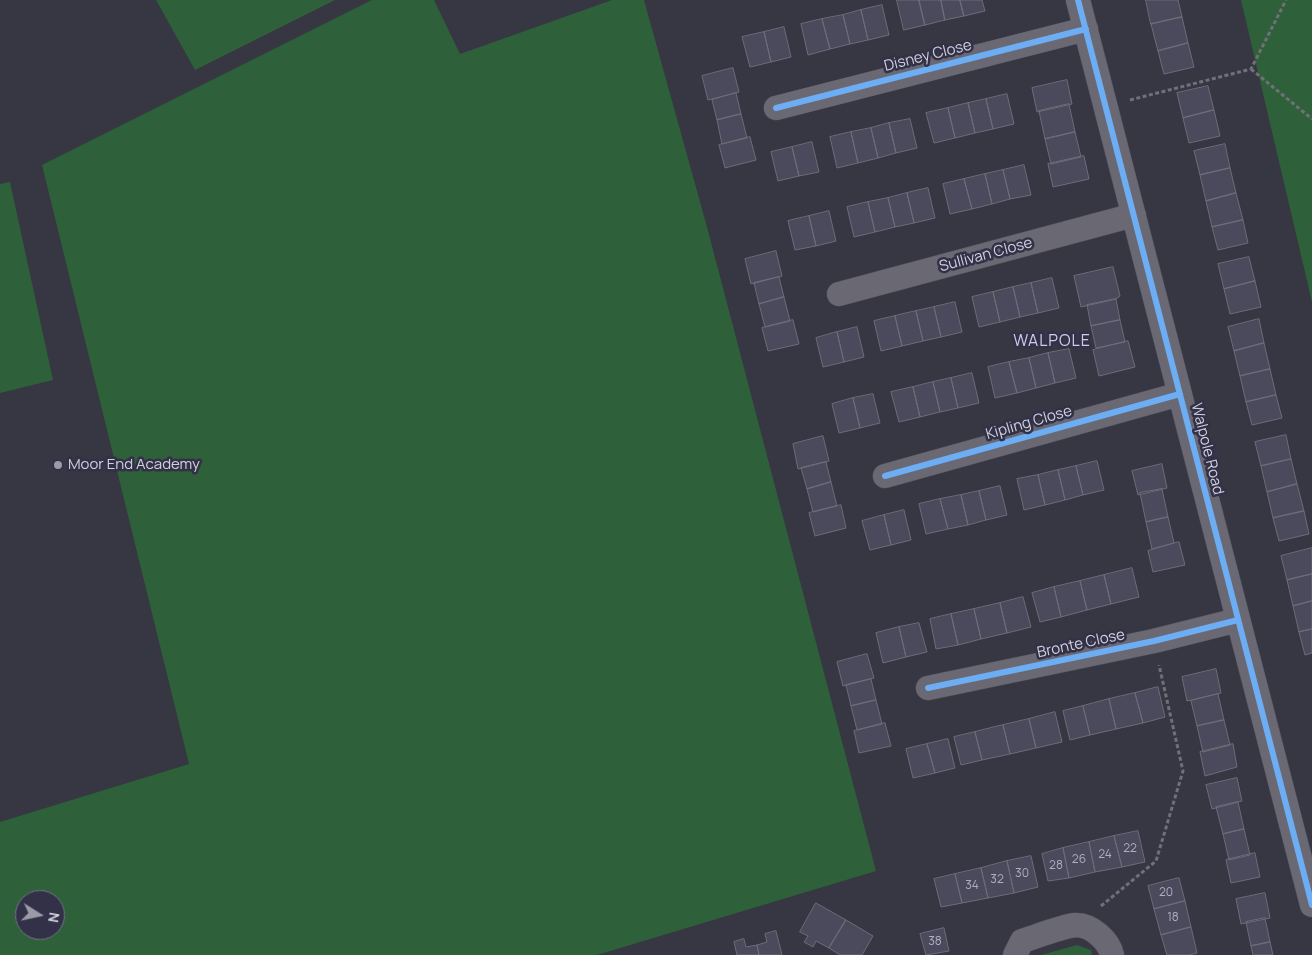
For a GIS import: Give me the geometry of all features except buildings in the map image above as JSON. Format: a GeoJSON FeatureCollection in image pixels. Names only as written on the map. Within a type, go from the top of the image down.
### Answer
{"type":"FeatureCollection","features":[{"type":"Feature","properties":{"kind":"street","name":"Walpole Road"},"geometry":{"type":"LineString","coordinates":[[1078,0],[1312,905]]}},
{"type":"Feature","properties":{"kind":"street","name":"Disney Close"},"geometry":{"type":"LineString","coordinates":[[776,108],[1086,30]]}},
{"type":"Feature","properties":{"kind":"street","name":"Sullivan Close"},"geometry":{"type":"LineString","coordinates":[[839,294],[1134,215]]}},
{"type":"Feature","properties":{"kind":"street","name":"Kipling Close"},"geometry":{"type":"LineString","coordinates":[[885,476],[1180,394]]}},
{"type":"Feature","properties":{"kind":"street","name":"Bronte Close"},"geometry":{"type":"LineString","coordinates":[[928,688],[1154,641],[1238,620]]}},
{"type":"Feature","properties":{"kind":"street"},"geometry":{"type":"LineString","coordinates":[[1015,955],[1022,941],[1077,925],[1093,931],[1104,938],[1112,955]]}},
{"type":"Feature","properties":{"kind":"path"},"geometry":{"type":"LineString","coordinates":[[1106,106],[1250,69],[1286,0]]}},
{"type":"Feature","properties":{"kind":"path"},"geometry":{"type":"LineString","coordinates":[[1250,69],[1312,119]]}},
{"type":"Feature","properties":{"kind":"path"},"geometry":{"type":"LineString","coordinates":[[1077,925],[1156,861],[1183,771],[1154,641]]}},
{"type":"Feature","properties":{"kind":"green space"},"geometry":{"type":"Polygon","coordinates":[[[156,0],[335,0],[195,70],[156,0]]]}},
{"type":"Feature","properties":{"kind":"green space"},"geometry":{"type":"Polygon","coordinates":[[[372,0],[434,0],[460,54],[612,0],[644,0],[707,227],[876,871],[597,955],[0,955],[0,822],[189,764],[42,165],[372,0]]]}},
{"type":"Feature","properties":{"kind":"green space"},"geometry":{"type":"Polygon","coordinates":[[[1241,0],[1312,0],[1312,302],[1241,0]]]}},
{"type":"Feature","properties":{"kind":"green space"},"geometry":{"type":"Polygon","coordinates":[[[10,182],[53,380],[0,393],[0,184],[10,182]]]}},
{"type":"Feature","properties":{"kind":"green space"},"geometry":{"type":"Polygon","coordinates":[[[1077,945],[1091,950],[1092,955],[1041,955],[1077,945]]]}},
{"type":"Feature","properties":{"kind":"cycle path"},"geometry":{"type":"LineString","coordinates":[[1078,0],[1312,905]]}},
{"type":"Feature","properties":{"kind":"cycle path"},"geometry":{"type":"LineString","coordinates":[[776,108],[1086,29]]}},
{"type":"Feature","properties":{"kind":"cycle path"},"geometry":{"type":"LineString","coordinates":[[885,476],[1180,394]]}},
{"type":"Feature","properties":{"kind":"cycle path"},"geometry":{"type":"LineString","coordinates":[[928,688],[1154,641],[1238,620]]}},
{"type":"Feature","properties":{"kind":"place","name":"Moor End Academy"},"geometry":{"type":"Point","coordinates":[58,465]}},
{"type":"Feature","properties":{"kind":"district","name":"WALPOLE"},"geometry":{"type":"Point","coordinates":[1052,342]}}]}
